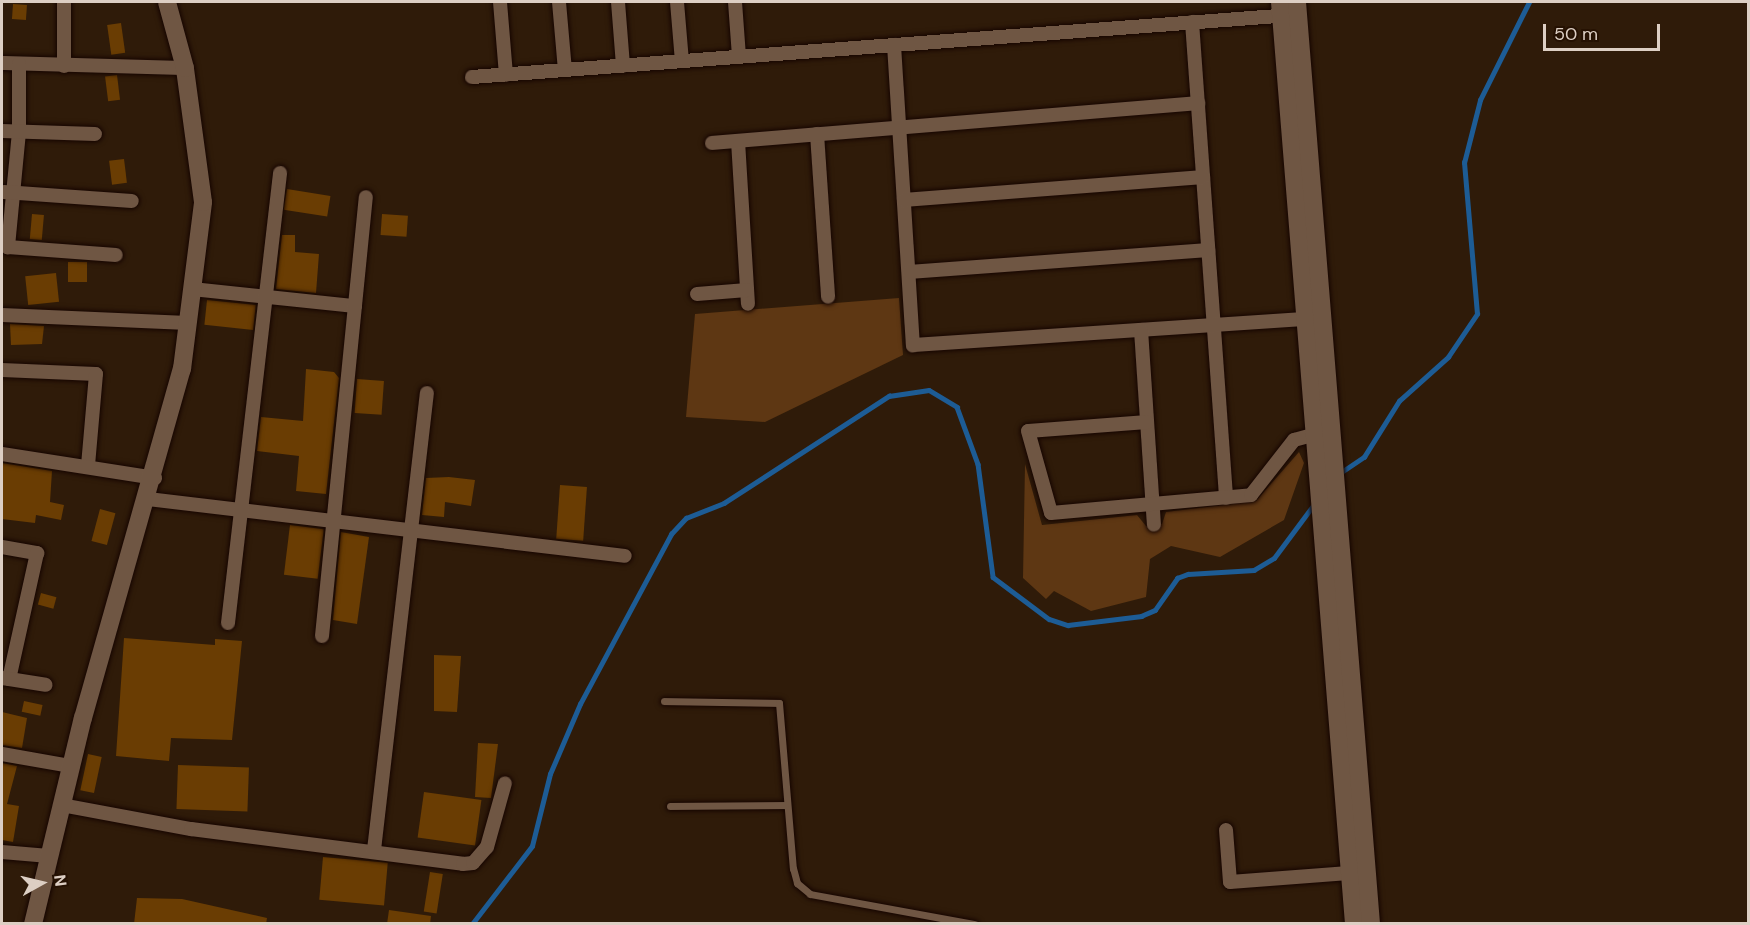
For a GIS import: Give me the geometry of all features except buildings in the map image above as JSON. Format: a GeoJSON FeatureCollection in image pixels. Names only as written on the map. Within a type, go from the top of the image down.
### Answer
{"type":"FeatureCollection","features":[{"type":"Feature","properties":{"kind":"street"},"geometry":{"type":"LineString","coordinates":[[54,2],[64,2],[64,66]]}},
{"type":"Feature","properties":{"kind":"street"},"geometry":{"type":"LineString","coordinates":[[33,924],[71,766],[155,478],[188,323],[202,202],[185,68],[167,2]]}},
{"type":"Feature","properties":{"kind":"street"},"geometry":{"type":"LineString","coordinates":[[500,2],[506,75]]}},
{"type":"Feature","properties":{"kind":"street"},"geometry":{"type":"LineString","coordinates":[[560,2],[565,70]]}},
{"type":"Feature","properties":{"kind":"street"},"geometry":{"type":"LineString","coordinates":[[618,2],[623,66]]}},
{"type":"Feature","properties":{"kind":"street"},"geometry":{"type":"LineString","coordinates":[[677,2],[682,61]]}},
{"type":"Feature","properties":{"kind":"street"},"geometry":{"type":"LineString","coordinates":[[735,2],[739,57]]}},
{"type":"Feature","properties":{"kind":"street"},"geometry":{"type":"LineString","coordinates":[[472,77],[1192,22],[1289,8]]}},
{"type":"Feature","properties":{"kind":"street"},"geometry":{"type":"LineString","coordinates":[[1289,8],[1304,319],[1354,924]]}},
{"type":"Feature","properties":{"kind":"street"},"geometry":{"type":"LineString","coordinates":[[1289,8],[1337,508],[1371,924]]}},
{"type":"Feature","properties":{"kind":"street"},"geometry":{"type":"LineString","coordinates":[[1192,22],[1226,498]]}},
{"type":"Feature","properties":{"kind":"street"},"geometry":{"type":"LineString","coordinates":[[894,45],[914,345],[1304,319]]}},
{"type":"Feature","properties":{"kind":"street"},"geometry":{"type":"LineString","coordinates":[[2,63],[185,68]]}},
{"type":"Feature","properties":{"kind":"street"},"geometry":{"type":"LineString","coordinates":[[19,63],[19,132],[6,192],[5,247],[116,255]]}},
{"type":"Feature","properties":{"kind":"street"},"geometry":{"type":"LineString","coordinates":[[712,143],[1198,103]]}},
{"type":"Feature","properties":{"kind":"street"},"geometry":{"type":"LineString","coordinates":[[2,131],[95,135]]}},
{"type":"Feature","properties":{"kind":"street"},"geometry":{"type":"LineString","coordinates":[[817,134],[828,297]]}},
{"type":"Feature","properties":{"kind":"street"},"geometry":{"type":"LineString","coordinates":[[698,294],[748,297],[738,141]]}},
{"type":"Feature","properties":{"kind":"street"},"geometry":{"type":"LineString","coordinates":[[228,623],[280,173]]}},
{"type":"Feature","properties":{"kind":"street"},"geometry":{"type":"LineString","coordinates":[[904,200],[1203,177]]}},
{"type":"Feature","properties":{"kind":"street"},"geometry":{"type":"LineString","coordinates":[[6,192],[132,201]]}},
{"type":"Feature","properties":{"kind":"street"},"geometry":{"type":"LineString","coordinates":[[322,636],[366,197]]}},
{"type":"Feature","properties":{"kind":"street"},"geometry":{"type":"LineString","coordinates":[[909,272],[1208,250]]}},
{"type":"Feature","properties":{"kind":"street"},"geometry":{"type":"LineString","coordinates":[[192,289],[355,306]]}},
{"type":"Feature","properties":{"kind":"street"},"geometry":{"type":"LineString","coordinates":[[2,315],[188,323]]}},
{"type":"Feature","properties":{"kind":"street"},"geometry":{"type":"LineString","coordinates":[[1141,330],[1154,525]]}},
{"type":"Feature","properties":{"kind":"street"},"geometry":{"type":"LineString","coordinates":[[2,370],[96,374],[88,465]]}},
{"type":"Feature","properties":{"kind":"street"},"geometry":{"type":"LineString","coordinates":[[374,850],[427,393]]}},
{"type":"Feature","properties":{"kind":"street"},"geometry":{"type":"LineString","coordinates":[[1147,422],[1028,431],[1051,513],[1251,495],[1294,440],[1313,435]]}},
{"type":"Feature","properties":{"kind":"street"},"geometry":{"type":"LineString","coordinates":[[2,454],[88,465],[155,478]]}},
{"type":"Feature","properties":{"kind":"street"},"geometry":{"type":"LineString","coordinates":[[148,499],[625,556]]}},
{"type":"Feature","properties":{"kind":"street"},"geometry":{"type":"LineString","coordinates":[[2,547],[37,553],[5,678],[46,685]]}},
{"type":"Feature","properties":{"kind":"street"},"geometry":{"type":"LineString","coordinates":[[2,754],[71,766]]}},
{"type":"Feature","properties":{"kind":"street"},"geometry":{"type":"LineString","coordinates":[[61,805],[191,830],[473,863],[487,848],[505,783]]}},
{"type":"Feature","properties":{"kind":"street"},"geometry":{"type":"LineString","coordinates":[[1226,830],[1230,882],[1349,873]]}},
{"type":"Feature","properties":{"kind":"street"},"geometry":{"type":"LineString","coordinates":[[2,852],[49,856]]}},
{"type":"Feature","properties":{"kind":"lane"},"geometry":{"type":"LineString","coordinates":[[664,702],[779,703],[785,805],[793,868],[797,884],[810,894],[974,924]]}},
{"type":"Feature","properties":{"kind":"lane"},"geometry":{"type":"LineString","coordinates":[[670,806],[785,805]]}},
{"type":"Feature","properties":{"kind":"shaded area"},"geometry":{"type":"Polygon","coordinates":[[[899,298],[903,355],[765,422],[686,417],[695,314],[899,298]]]}},
{"type":"Feature","properties":{"kind":"shaded area"},"geometry":{"type":"Polygon","coordinates":[[[1299,452],[1304,463],[1284,520],[1220,557],[1171,546],[1150,559],[1146,597],[1091,611],[1054,591],[1046,599],[1023,578],[1025,464],[1042,525],[1137,515],[1146,526],[1162,524],[1166,512],[1256,501],[1299,452]]]}},
{"type":"Feature","properties":{"kind":"waterway"},"geometry":{"type":"LineString","coordinates":[[1340,473],[1364,457],[1399,401],[1448,357],[1477,314],[1464,163],[1480,100],[1529,2]]}},
{"type":"Feature","properties":{"kind":"waterway"},"geometry":{"type":"LineString","coordinates":[[472,924],[532,846],[550,774],[580,704],[671,534],[686,518],[724,503],[889,396],[929,390],[957,407],[978,464],[993,577],[1049,619],[1068,625],[1141,616],[1155,610],[1177,578],[1188,574],[1254,570],[1274,558],[1315,503]]}}]}
